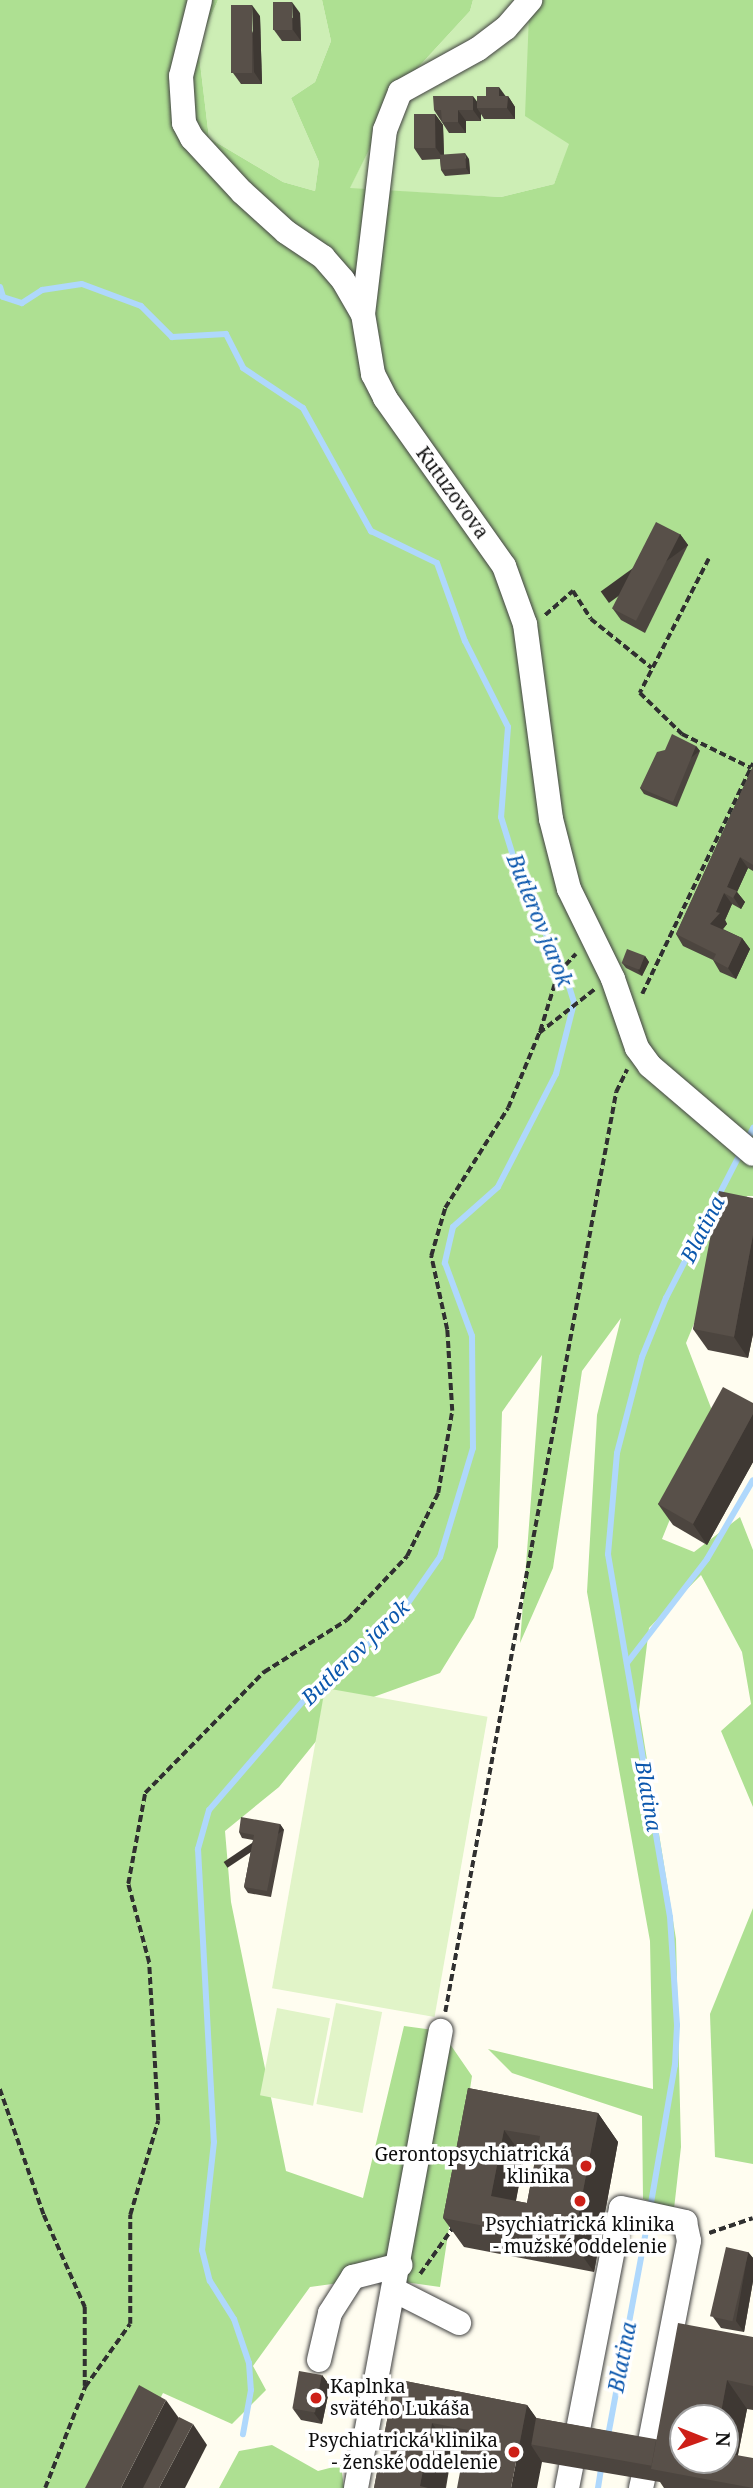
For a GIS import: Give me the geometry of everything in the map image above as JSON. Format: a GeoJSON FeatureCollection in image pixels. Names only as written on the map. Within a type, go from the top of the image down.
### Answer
{"type":"FeatureCollection","features":[{"type":"Feature","properties":{"kind":"lane","name":"Kutuzovova"},"geometry":{"type":"LineString","coordinates":[[200,0],[181,76],[180,109],[192,138],[269,219],[323,257],[344,280],[363,314],[373,374],[385,398],[504,566],[526,632],[556,850],[637,1048],[650,1066],[732,1132],[752,1153]]}},
{"type":"Feature","properties":{"kind":"lane"},"geometry":{"type":"LineString","coordinates":[[363,314],[385,130],[400,92],[478,49],[506,28],[530,0]]}},
{"type":"Feature","properties":{"kind":"lane"},"geometry":{"type":"LineString","coordinates":[[356,2488],[398,2292],[400,2265],[441,2031]]}},
{"type":"Feature","properties":{"kind":"lane"},"geometry":{"type":"LineString","coordinates":[[576,2440],[621,2208],[685,2222],[689,2241],[648,2452]]}},
{"type":"Feature","properties":{"kind":"lane"},"geometry":{"type":"LineString","coordinates":[[319,2360],[330,2312],[352,2277],[400,2265]]}},
{"type":"Feature","properties":{"kind":"lane"},"geometry":{"type":"LineString","coordinates":[[398,2292],[459,2323]]}},
{"type":"Feature","properties":{"kind":"path"},"geometry":{"type":"LineString","coordinates":[[627,1024],[752,765],[682,734],[640,693],[709,559]]}},
{"type":"Feature","properties":{"kind":"path"},"geometry":{"type":"LineString","coordinates":[[526,632],[573,591],[591,619],[652,668]]}},
{"type":"Feature","properties":{"kind":"path"},"geometry":{"type":"LineString","coordinates":[[45,2488],[85,2387],[130,2324],[130,2215],[158,2121],[149,1964],[128,1884],[145,1793],[264,1672],[347,1620],[407,1556],[438,1493],[452,1411],[447,1330],[431,1256],[445,1208],[508,1108],[539,1032],[558,973],[592,936]]}},
{"type":"Feature","properties":{"kind":"path"},"geometry":{"type":"LineString","coordinates":[[539,1032],[577,1000]]}},
{"type":"Feature","properties":{"kind":"path"},"geometry":{"type":"LineString","coordinates":[[441,2031],[616,1092],[637,1048]]}},
{"type":"Feature","properties":{"kind":"path"},"geometry":{"type":"LineString","coordinates":[[0,2089],[44,2215],[85,2307],[85,2387]]}},
{"type":"Feature","properties":{"kind":"path"},"geometry":{"type":"LineString","coordinates":[[689,2241],[753,2218]]}},
{"type":"Feature","properties":{"kind":"path"},"geometry":{"type":"LineString","coordinates":[[398,2292],[430,2263],[457,2219]]}},
{"type":"Feature","properties":{"kind":"green space"},"geometry":{"type":"Polygon","coordinates":[[[0,0],[218,0],[198,46],[209,138],[283,182],[315,191],[319,162],[291,98],[315,82],[331,41],[322,0],[473,0],[470,11],[401,86],[350,188],[501,197],[554,184],[569,144],[525,116],[529,14],[526,0],[753,0],[753,1196],[747,1196],[686,1343],[713,1413],[662,1539],[694,1552],[740,1517],[753,1550],[753,1807],[721,1731],[751,1704],[742,1652],[701,1575],[649,1628],[639,1710],[676,1939],[681,2147],[674,2209],[643,2199],[642,2116],[512,2073],[488,2049],[653,2089],[650,1941],[587,1592],[597,1415],[621,1318],[582,1371],[553,1568],[520,1643],[542,1355],[502,1412],[498,1547],[474,1618],[440,1673],[343,1708],[279,1787],[225,1831],[231,1902],[286,2171],[363,2198],[404,2026],[441,2031],[472,2076],[440,2287],[376,2278],[310,2287],[253,2366],[266,2390],[232,2424],[163,2393],[114,2488],[0,2488],[0,0]]]}},
{"type":"Feature","properties":{"kind":"green space"},"geometry":{"type":"Polygon","coordinates":[[[218,0],[322,0],[331,41],[315,82],[291,98],[319,162],[315,191],[283,182],[209,138],[198,46],[218,0]]]}},
{"type":"Feature","properties":{"kind":"green space"},"geometry":{"type":"Polygon","coordinates":[[[473,0],[526,0],[570,144],[554,184],[501,197],[349,189],[401,86],[470,11],[473,0]]]}},
{"type":"Feature","properties":{"kind":"green space"},"geometry":{"type":"Polygon","coordinates":[[[325,1688],[487,1717],[435,2017],[272,1988],[325,1688]]]}},
{"type":"Feature","properties":{"kind":"green space"},"geometry":{"type":"Polygon","coordinates":[[[753,1908],[753,2164],[715,2157],[710,2014],[753,1908]]]}},
{"type":"Feature","properties":{"kind":"green space"},"geometry":{"type":"Polygon","coordinates":[[[336,2003],[382,2012],[362,2113],[316,2104],[336,2003]]]}},
{"type":"Feature","properties":{"kind":"green space"},"geometry":{"type":"Polygon","coordinates":[[[277,2008],[330,2018],[313,2106],[260,2095],[277,2008]]]}},
{"type":"Feature","properties":{"kind":"green space"},"geometry":{"type":"Polygon","coordinates":[[[272,2445],[318,2471],[341,2465],[344,2488],[219,2488],[239,2451],[272,2445]]]}},
{"type":"Feature","properties":{"kind":"building"},"geometry":{"type":"Polygon","coordinates":[[[273,2],[292,2],[292,30],[273,30],[273,2]]]}},
{"type":"Feature","properties":{"kind":"building"},"geometry":{"type":"Polygon","coordinates":[[[231,5],[252,5],[252,73],[231,73],[231,5]]]}},
{"type":"Feature","properties":{"kind":"building"},"geometry":{"type":"Polygon","coordinates":[[[486,87],[499,87],[499,96],[508,96],[507,108],[477,108],[477,96],[486,96],[486,87]]]}},
{"type":"Feature","properties":{"kind":"building"},"geometry":{"type":"Polygon","coordinates":[[[433,96],[473,96],[473,110],[458,110],[458,122],[442,122],[441,110],[434,110],[433,96]]]}},
{"type":"Feature","properties":{"kind":"building"},"geometry":{"type":"Polygon","coordinates":[[[414,114],[435,114],[435,148],[414,148],[414,114]]]}},
{"type":"Feature","properties":{"kind":"building"},"geometry":{"type":"Polygon","coordinates":[[[465,153],[466,168],[441,170],[440,155],[465,153]]]}},
{"type":"Feature","properties":{"kind":"building"},"geometry":{"type":"Polygon","coordinates":[[[656,522],[680,534],[636,621],[612,608],[656,522]]]}},
{"type":"Feature","properties":{"kind":"building"},"geometry":{"type":"Polygon","coordinates":[[[672,734],[696,746],[673,802],[640,788],[657,752],[665,750],[672,734]]]}},
{"type":"Feature","properties":{"kind":"building"},"geometry":{"type":"Polygon","coordinates":[[[753,766],[753,865],[740,857],[727,887],[737,891],[733,898],[724,893],[716,912],[720,913],[710,924],[742,938],[728,968],[713,960],[716,954],[676,934],[753,766]]]}},
{"type":"Feature","properties":{"kind":"building"},"geometry":{"type":"Polygon","coordinates":[[[627,949],[645,956],[639,970],[622,963],[627,949]]]}},
{"type":"Feature","properties":{"kind":"building"},"geometry":{"type":"Polygon","coordinates":[[[719,1191],[753,1198],[753,1235],[734,1337],[693,1329],[719,1191]]]}},
{"type":"Feature","properties":{"kind":"building"},"geometry":{"type":"Polygon","coordinates":[[[723,1387],[753,1403],[753,1414],[693,1524],[658,1504],[723,1387]]]}},
{"type":"Feature","properties":{"kind":"building"},"geometry":{"type":"Polygon","coordinates":[[[241,1817],[280,1824],[267,1891],[244,1887],[254,1835],[239,1832],[241,1817]]]}},
{"type":"Feature","properties":{"kind":"building"},"geometry":{"type":"Polygon","coordinates":[[[468,2088],[598,2113],[573,2243],[443,2218],[468,2088]],[[504,2130],[491,2196],[527,2203],[540,2136],[504,2130]]]}},
{"type":"Feature","properties":{"kind":"building"},"geometry":{"type":"Polygon","coordinates":[[[726,2247],[748,2252],[732,2321],[710,2316],[726,2247]]]}},
{"type":"Feature","properties":{"kind":"building"},"geometry":{"type":"Polygon","coordinates":[[[678,2323],[753,2337],[753,2386],[727,2380],[723,2404],[669,2404],[669,2472],[651,2469],[678,2323]]]}},
{"type":"Feature","properties":{"kind":"building"},"geometry":{"type":"Polygon","coordinates":[[[299,2371],[322,2375],[315,2412],[292,2408],[299,2371]]]}},
{"type":"Feature","properties":{"kind":"building"},"geometry":{"type":"Polygon","coordinates":[[[395,2379],[527,2405],[511,2488],[457,2488],[468,2430],[432,2423],[420,2486],[428,2488],[374,2488],[395,2379]]]}},
{"type":"Feature","properties":{"kind":"building"},"geometry":{"type":"Polygon","coordinates":[[[139,2385],[166,2400],[121,2488],[85,2488],[139,2385]]]}},
{"type":"Feature","properties":{"kind":"building"},"geometry":{"type":"Polygon","coordinates":[[[179,2417],[193,2424],[159,2488],[143,2488],[179,2417]]]}},
{"type":"Feature","properties":{"kind":"building"},"geometry":{"type":"Polygon","coordinates":[[[536,2418],[656,2439],[651,2466],[531,2445],[536,2418]]]}},
{"type":"Feature","properties":{"kind":"building"},"geometry":{"type":"Polygon","coordinates":[[[739,2456],[753,2458],[753,2488],[678,2474],[739,2474],[739,2456]]]}},
{"type":"Feature","properties":{"kind":"waterway","name":"Butlerov jarok"},"geometry":{"type":"LineString","coordinates":[[0,287],[3,297],[22,303],[42,290],[82,284],[141,306],[172,337],[226,334],[243,368],[303,408],[371,531],[437,563],[465,641],[508,727],[501,817],[523,888],[565,973],[574,1003],[556,1074],[498,1187],[453,1227],[445,1263],[472,1336],[473,1448],[440,1557],[408,1603],[374,1639],[317,1685],[209,1810],[198,1849],[214,2142],[202,2250],[210,2281],[234,2319],[249,2363],[251,2390],[243,2434]]}},
{"type":"Feature","properties":{"kind":"waterway","name":"Blatina"},"geometry":{"type":"LineString","coordinates":[[746,1142],[753,1128]]}},
{"type":"Feature","properties":{"kind":"waterway","name":"Blatina"},"geometry":{"type":"LineString","coordinates":[[650,2209],[675,2065],[677,2025],[670,1917],[608,1554],[617,1453],[642,1357],[666,1298],[741,1152]]}},
{"type":"Feature","properties":{"kind":"waterway"},"geometry":{"type":"LineString","coordinates":[[627,1663],[707,1559],[753,1480]]}},
{"type":"Feature","properties":{"kind":"waterway","name":"Blatina"},"geometry":{"type":"LineString","coordinates":[[608,2436],[648,2220]]}},
{"type":"Feature","properties":{"kind":"waterway","name":"Blatina"},"geometry":{"type":"LineString","coordinates":[[598,2488],[602,2464]]}},
{"type":"Feature","properties":{"kind":"place","name":"Gerontopsychiatrická klinika"},"geometry":{"type":"Point","coordinates":[586,2166]}},
{"type":"Feature","properties":{"kind":"place","name":"Psychiatrická klinika - mužské oddelenie"},"geometry":{"type":"Point","coordinates":[580,2201]}},
{"type":"Feature","properties":{"kind":"place","name":"Kaplnka svätého Lukáša"},"geometry":{"type":"Point","coordinates":[316,2398]}},
{"type":"Feature","properties":{"kind":"place","name":"Psychiatrická klinika - ženské oddelenie"},"geometry":{"type":"Point","coordinates":[514,2452]}}]}
